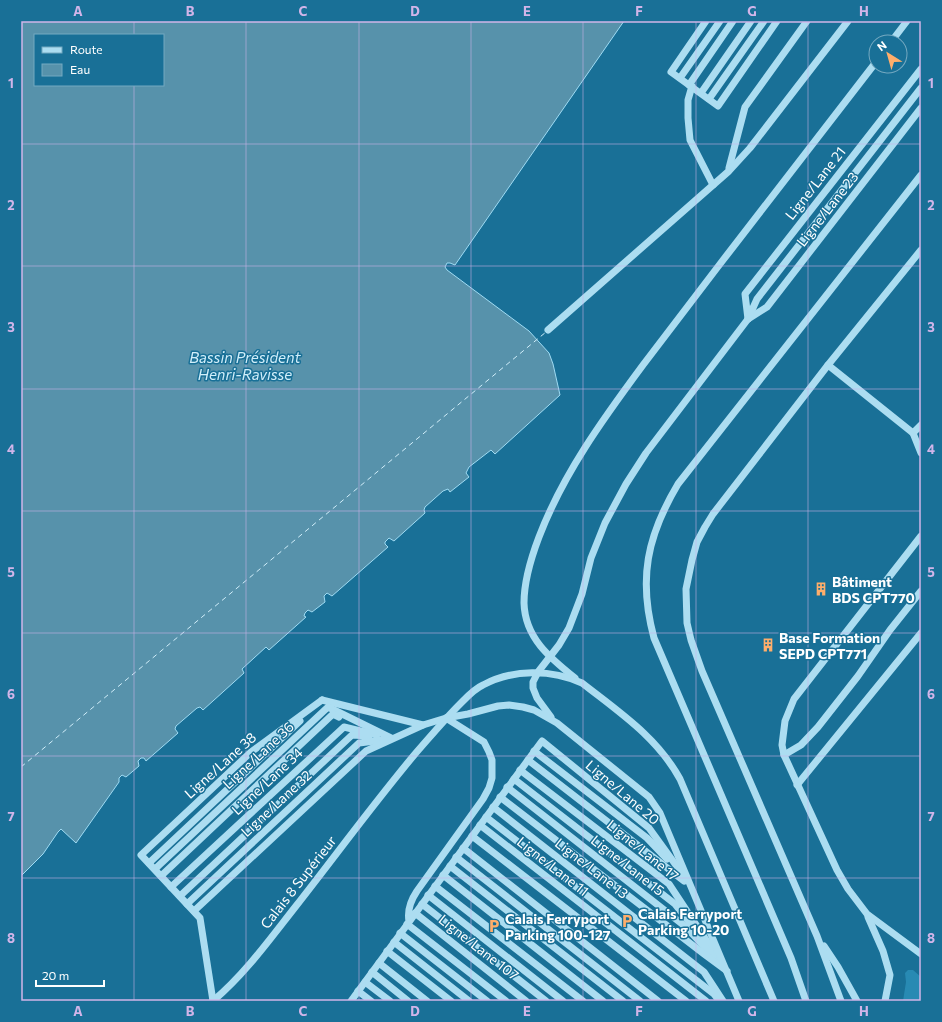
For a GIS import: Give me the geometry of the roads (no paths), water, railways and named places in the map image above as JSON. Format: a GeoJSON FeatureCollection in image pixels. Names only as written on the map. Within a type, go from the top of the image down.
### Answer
{"type":"FeatureCollection","features":[{"type":"Feature","properties":{"kind":"lane"},"geometry":{"type":"LineString","coordinates":[[706,21],[671,72],[718,106],[777,21]]}},
{"type":"Feature","properties":{"kind":"lane"},"geometry":{"type":"LineString","coordinates":[[680,78],[720,21]]}},
{"type":"Feature","properties":{"kind":"lane"},"geometry":{"type":"LineString","coordinates":[[713,185],[690,140],[688,100],[690,86],[733,21]]}},
{"type":"Feature","properties":{"kind":"lane"},"geometry":{"type":"LineString","coordinates":[[701,93],[751,21]]}},
{"type":"Feature","properties":{"kind":"lane"},"geometry":{"type":"LineString","coordinates":[[709,99],[764,21]]}},
{"type":"Feature","properties":{"kind":"lane"},"geometry":{"type":"LineString","coordinates":[[729,170],[745,107],[807,21]]}},
{"type":"Feature","properties":{"kind":"lane"},"geometry":{"type":"LineString","coordinates":[[548,330],[729,170],[750,148],[848,21]]}},
{"type":"Feature","properties":{"kind":"lane"},"geometry":{"type":"LineString","coordinates":[[897,34],[907,21]]}},
{"type":"Feature","properties":{"kind":"lane","name":"Ligne/Lane 21"},"geometry":{"type":"LineString","coordinates":[[748,319],[745,294],[921,69]]}},
{"type":"Feature","properties":{"kind":"lane"},"geometry":{"type":"LineString","coordinates":[[774,1001],[680,779],[666,757],[642,730],[550,657],[538,643],[532,631],[524,605],[524,594],[531,559],[543,527],[564,482],[586,444],[640,369],[868,72]]}},
{"type":"Feature","properties":{"kind":"lane"},"geometry":{"type":"LineString","coordinates":[[739,1001],[660,813],[649,797],[557,723],[545,710],[534,692],[533,682],[538,672],[564,637],[574,617],[595,548],[605,522],[626,484],[646,453],[748,319],[757,299],[921,88]]}},
{"type":"Feature","properties":{"kind":"lane","name":"Ligne/Lane 23"},"geometry":{"type":"LineString","coordinates":[[748,319],[767,307],[921,108]]}},
{"type":"Feature","properties":{"kind":"lane"},"geometry":{"type":"LineString","coordinates":[[806,1001],[788,951],[654,638],[647,610],[647,567],[657,526],[668,501],[678,484],[921,175]]}},
{"type":"Feature","properties":{"kind":"lane"},"geometry":{"type":"LineString","coordinates":[[841,1001],[817,936],[702,671],[691,640],[687,623],[686,589],[688,575],[698,542],[712,514],[828,365],[921,250]]}},
{"type":"Feature","properties":{"kind":"lane"},"geometry":{"type":"LineString","coordinates":[[828,365],[913,433],[921,453]]}},
{"type":"Feature","properties":{"kind":"lane"},"geometry":{"type":"LineString","coordinates":[[913,433],[921,425]]}},
{"type":"Feature","properties":{"kind":"lane"},"geometry":{"type":"LineString","coordinates":[[885,1001],[890,975],[884,951],[867,914],[848,890],[797,785],[784,754],[782,740],[785,721],[794,699],[921,536]]}},
{"type":"Feature","properties":{"kind":"lane"},"geometry":{"type":"LineString","coordinates":[[784,754],[801,745],[818,727],[858,676],[886,635],[921,591]]}},
{"type":"Feature","properties":{"kind":"lane"},"geometry":{"type":"LineString","coordinates":[[797,785],[921,633]]}},
{"type":"Feature","properties":{"kind":"lane","name":"Calais 8 Supérieur"},"geometry":{"type":"LineString","coordinates":[[213,1001],[259,953],[399,774],[446,718],[471,693],[482,685],[514,674],[538,672],[563,676],[582,683]]}},
{"type":"Feature","properties":{"kind":"lane"},"geometry":{"type":"LineString","coordinates":[[213,1001],[200,918],[149,863],[322,700],[424,725]]}},
{"type":"Feature","properties":{"kind":"lane","name":"Ligne/Lane 38"},"geometry":{"type":"LineString","coordinates":[[149,863],[141,855],[251,752],[322,700]]}},
{"type":"Feature","properties":{"kind":"lane"},"geometry":{"type":"LineString","coordinates":[[194,911],[366,751],[391,738],[446,718],[498,706],[510,705],[534,710],[557,723]]}},
{"type":"Feature","properties":{"kind":"lane","name":"Ligne/Lane 36"},"geometry":{"type":"LineString","coordinates":[[155,869],[328,707],[391,738]]}},
{"type":"Feature","properties":{"kind":"lane"},"geometry":{"type":"LineString","coordinates":[[161,876],[333,714],[391,738]]}},
{"type":"Feature","properties":{"kind":"lane"},"geometry":{"type":"LineString","coordinates":[[408,922],[409,907],[417,890],[483,799],[492,778],[492,760],[484,742],[446,718]]}},
{"type":"Feature","properties":{"kind":"lane","name":"Ligne/Lane 34"},"geometry":{"type":"LineString","coordinates":[[172,887],[344,727],[391,738]]}},
{"type":"Feature","properties":{"kind":"lane"},"geometry":{"type":"LineString","coordinates":[[180,896],[352,735],[391,738]]}},
{"type":"Feature","properties":{"kind":"lane","name":"Ligne/Lane 32"},"geometry":{"type":"LineString","coordinates":[[187,904],[359,743],[391,738]]}},
{"type":"Feature","properties":{"kind":"lane","name":"Ligne/Lane 20"},"geometry":{"type":"LineString","coordinates":[[534,751],[542,741],[649,828],[693,889]]}},
{"type":"Feature","properties":{"kind":"lane"},"geometry":{"type":"LineString","coordinates":[[351,1001],[534,751],[647,838],[693,889]]}},
{"type":"Feature","properties":{"kind":"lane"},"geometry":{"type":"LineString","coordinates":[[528,760],[693,889]]}},
{"type":"Feature","properties":{"kind":"lane","name":"Ligne/Lane 17"},"geometry":{"type":"LineString","coordinates":[[520,770],[669,884],[727,971]]}},
{"type":"Feature","properties":{"kind":"lane"},"geometry":{"type":"LineString","coordinates":[[514,779],[675,904],[727,971]]}},
{"type":"Feature","properties":{"kind":"lane","name":"Ligne/Lane 15"},"geometry":{"type":"LineString","coordinates":[[507,787],[686,927],[727,971]]}},
{"type":"Feature","properties":{"kind":"lane"},"geometry":{"type":"LineString","coordinates":[[500,797],[691,945],[727,971]]}},
{"type":"Feature","properties":{"kind":"lane","name":"Ligne/Lane 13"},"geometry":{"type":"LineString","coordinates":[[493,807],[704,972],[723,1001]]}},
{"type":"Feature","properties":{"kind":"lane"},"geometry":{"type":"LineString","coordinates":[[486,817],[714,994],[719,1001]]}},
{"type":"Feature","properties":{"kind":"lane","name":"Ligne/Lane 11"},"geometry":{"type":"LineString","coordinates":[[480,825],[706,1001]]}},
{"type":"Feature","properties":{"kind":"lane"},"geometry":{"type":"LineString","coordinates":[[472,836],[686,1001]]}},
{"type":"Feature","properties":{"kind":"lane"},"geometry":{"type":"LineString","coordinates":[[463,848],[658,1001]]}},
{"type":"Feature","properties":{"kind":"lane"},"geometry":{"type":"LineString","coordinates":[[456,857],[640,1001]]}},
{"type":"Feature","properties":{"kind":"lane"},"geometry":{"type":"LineString","coordinates":[[450,866],[623,1001]]}},
{"type":"Feature","properties":{"kind":"lane"},"geometry":{"type":"LineString","coordinates":[[443,875],[603,1001]]}},
{"type":"Feature","properties":{"kind":"lane"},"geometry":{"type":"LineString","coordinates":[[435,886],[583,1001]]}},
{"type":"Feature","properties":{"kind":"lane"},"geometry":{"type":"LineString","coordinates":[[428,895],[563,1001]]}},
{"type":"Feature","properties":{"kind":"lane"},"geometry":{"type":"LineString","coordinates":[[422,904],[546,1001]]}},
{"type":"Feature","properties":{"kind":"lane","name":"Ligne/Lane 107"},"geometry":{"type":"LineString","coordinates":[[415,913],[526,1001]]}},
{"type":"Feature","properties":{"kind":"lane"},"geometry":{"type":"LineString","coordinates":[[867,914],[921,954]]}},
{"type":"Feature","properties":{"kind":"lane"},"geometry":{"type":"LineString","coordinates":[[408,922],[506,1001]]}},
{"type":"Feature","properties":{"kind":"lane"},"geometry":{"type":"LineString","coordinates":[[400,933],[487,1001]]}},
{"type":"Feature","properties":{"kind":"lane"},"geometry":{"type":"LineString","coordinates":[[817,936],[838,967],[856,1001]]}},
{"type":"Feature","properties":{"kind":"lane"},"geometry":{"type":"LineString","coordinates":[[394,942],[469,1001]]}},
{"type":"Feature","properties":{"kind":"lane"},"geometry":{"type":"LineString","coordinates":[[387,951],[451,1001]]}},
{"type":"Feature","properties":{"kind":"lane"},"geometry":{"type":"LineString","coordinates":[[379,963],[427,1001]]}},
{"type":"Feature","properties":{"kind":"lane"},"geometry":{"type":"LineString","coordinates":[[372,972],[408,1001]]}},
{"type":"Feature","properties":{"kind":"lane"},"geometry":{"type":"LineString","coordinates":[[365,982],[390,1001]]}},
{"type":"Feature","properties":{"kind":"lane"},"geometry":{"type":"LineString","coordinates":[[358,991],[371,1001]]}},
{"type":"Feature","properties":{"kind":"water","name":"Bassin Président Henri-Ravisse"},"geometry":{"type":"Polygon","coordinates":[[[21,21],[624,21],[455,265],[447,263],[445,267],[529,331],[549,353],[560,395],[495,454],[491,450],[469,467],[466,473],[469,477],[450,492],[448,489],[443,491],[425,507],[425,513],[394,541],[389,538],[385,542],[388,547],[332,596],[327,593],[324,596],[325,602],[312,612],[308,610],[304,616],[306,617],[269,650],[266,647],[242,669],[244,673],[203,710],[200,707],[197,708],[176,726],[175,729],[178,733],[146,761],[144,758],[141,758],[138,761],[139,766],[126,777],[122,775],[119,778],[119,782],[76,843],[61,829],[43,854],[21,876],[21,21]]]}},
{"type":"Feature","properties":{"kind":"place","name":"Bâtiment BDS CPT770"},"geometry":{"type":"Point","coordinates":[821,589]}},
{"type":"Feature","properties":{"kind":"place","name":"Base Formation SEPD CPT771"},"geometry":{"type":"Point","coordinates":[768,645]}},
{"type":"Feature","properties":{"kind":"place","name":"Calais Ferryport Parking 10-20"},"geometry":{"type":"Point","coordinates":[627,921]}},
{"type":"Feature","properties":{"kind":"place","name":"Calais Ferryport Parking 100-127"},"geometry":{"type":"Point","coordinates":[494,926]}}]}
